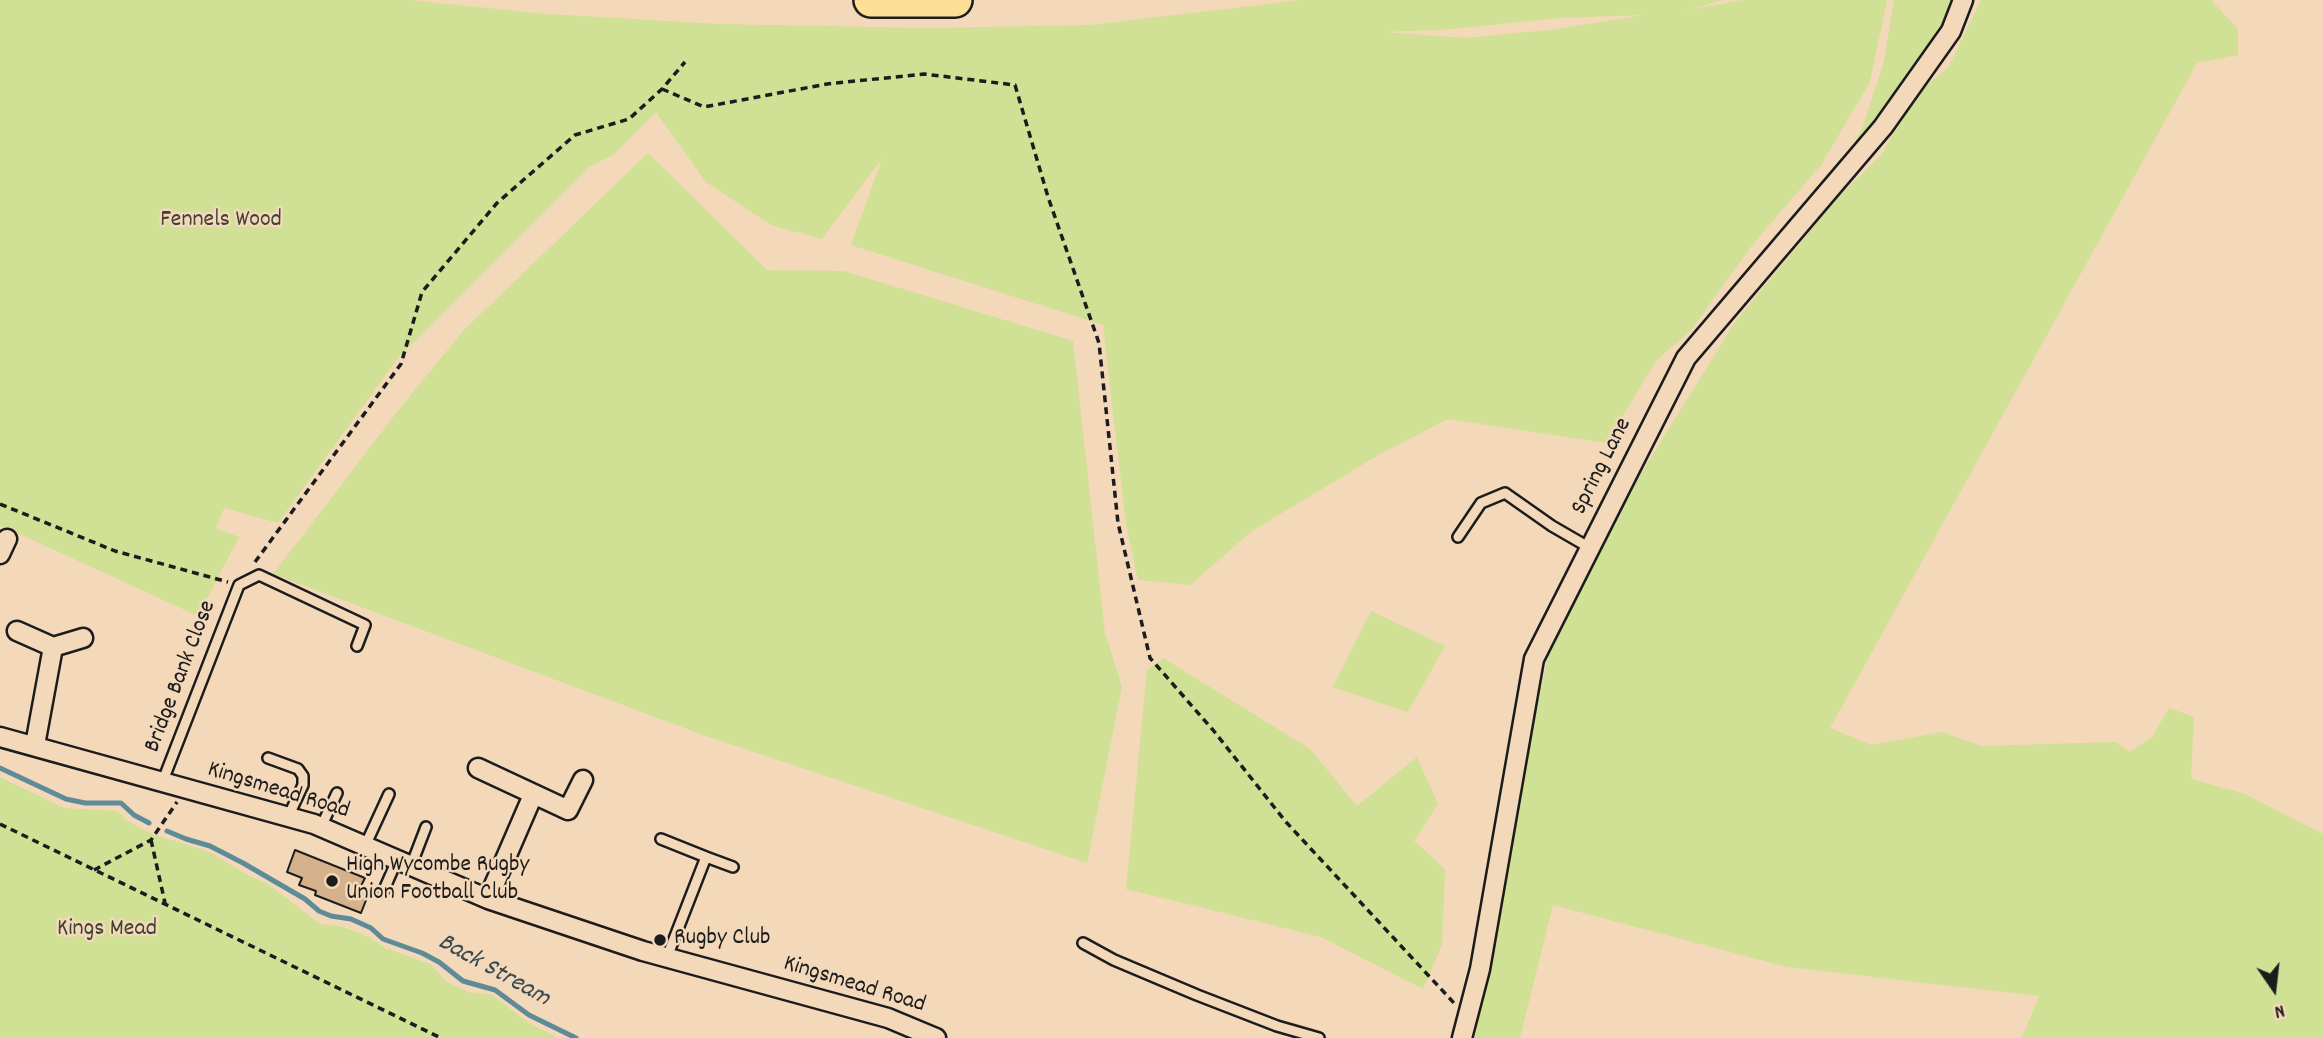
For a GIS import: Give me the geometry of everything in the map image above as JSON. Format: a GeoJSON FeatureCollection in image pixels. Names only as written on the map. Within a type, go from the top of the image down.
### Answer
{"type":"FeatureCollection","features":[{"type":"Feature","properties":{"kind":"highway"},"geometry":{"type":"LineString","coordinates":[[871,0],[955,0]]}},
{"type":"Feature","properties":{"kind":"street","name":"Spring Lane"},"geometry":{"type":"LineString","coordinates":[[1462,1038],[1480,969],[1534,659],[1686,358],[1883,127],[1951,31],[1963,0]]}},
{"type":"Feature","properties":{"kind":"street"},"geometry":{"type":"LineString","coordinates":[[17,631],[54,647],[83,638]]}},
{"type":"Feature","properties":{"kind":"street"},"geometry":{"type":"LineString","coordinates":[[35,745],[54,647]]}},
{"type":"Feature","properties":{"kind":"street","name":"Kingsmead Road"},"geometry":{"type":"LineString","coordinates":[[0,737],[321,827],[488,899],[667,957],[888,1018],[936,1038]]}},
{"type":"Feature","properties":{"kind":"street"},"geometry":{"type":"LineString","coordinates":[[478,768],[568,810],[583,780]]}},
{"type":"Feature","properties":{"kind":"street"},"geometry":{"type":"LineString","coordinates":[[488,899],[533,795]]}},
{"type":"Feature","properties":{"kind":"lane"},"geometry":{"type":"LineString","coordinates":[[1458,537],[1481,503],[1505,493],[1552,526],[1590,548]]}},
{"type":"Feature","properties":{"kind":"lane"},"geometry":{"type":"LineString","coordinates":[[239,585],[259,575],[365,625],[357,646]]}},
{"type":"Feature","properties":{"kind":"lane","name":"Bridge Bank Close"},"geometry":{"type":"LineString","coordinates":[[162,783],[239,585]]}},
{"type":"Feature","properties":{"kind":"lane"},"geometry":{"type":"LineString","coordinates":[[268,758],[298,769],[303,776],[303,785],[288,817]]}},
{"type":"Feature","properties":{"kind":"lane"},"geometry":{"type":"LineString","coordinates":[[321,827],[337,793]]}},
{"type":"Feature","properties":{"kind":"lane"},"geometry":{"type":"LineString","coordinates":[[365,846],[389,794]]}},
{"type":"Feature","properties":{"kind":"lane"},"geometry":{"type":"LineString","coordinates":[[383,892],[426,827]]}},
{"type":"Feature","properties":{"kind":"lane"},"geometry":{"type":"LineString","coordinates":[[662,839],[733,867]]}},
{"type":"Feature","properties":{"kind":"lane"},"geometry":{"type":"LineString","coordinates":[[667,957],[706,857]]}},
{"type":"Feature","properties":{"kind":"lane"},"geometry":{"type":"LineString","coordinates":[[1083,943],[1114,960],[1197,995],[1277,1026],[1319,1038]]}},
{"type":"Feature","properties":{"kind":"path"},"geometry":{"type":"LineString","coordinates":[[0,504],[115,551],[205,578],[239,585],[401,364],[422,292],[497,203],[575,135],[629,119],[662,89],[685,62]]}},
{"type":"Feature","properties":{"kind":"path"},"geometry":{"type":"LineString","coordinates":[[662,89],[704,107],[827,84],[924,74],[1014,85],[1048,197],[1099,343],[1118,523],[1150,658],[1213,730],[1286,822],[1468,1017]]}},
{"type":"Feature","properties":{"kind":"path"},"geometry":{"type":"LineString","coordinates":[[94,870],[151,840],[187,789]]}},
{"type":"Feature","properties":{"kind":"path"},"geometry":{"type":"LineString","coordinates":[[0,824],[441,1038]]}},
{"type":"Feature","properties":{"kind":"path"},"geometry":{"type":"LineString","coordinates":[[151,840],[165,904]]}},
{"type":"Feature","properties":{"kind":"green space","name":"Fennels Wood"},"geometry":{"type":"Polygon","coordinates":[[[0,0],[408,0],[547,14],[719,24],[928,28],[1090,25],[1302,0],[1723,0],[1687,10],[1743,0],[1887,0],[1870,82],[1821,165],[1752,245],[1692,329],[1656,361],[1606,443],[1448,419],[1380,454],[1252,531],[1190,585],[1138,580],[1126,524],[1103,325],[851,245],[882,159],[822,239],[771,225],[706,182],[656,112],[613,155],[589,167],[398,358],[278,523],[224,508],[216,528],[239,537],[198,616],[0,525],[0,0]],[[1645,15],[1559,18],[1453,29],[1383,32],[1466,38],[1549,30],[1645,15]]]}},
{"type":"Feature","properties":{"kind":"green space"},"geometry":{"type":"Polygon","coordinates":[[[1894,0],[1955,0],[1937,39],[1884,117],[1846,158],[1863,127],[1884,61],[1894,0]]]}},
{"type":"Feature","properties":{"kind":"green space"},"geometry":{"type":"Polygon","coordinates":[[[1981,0],[2211,0],[2238,29],[2238,55],[2197,63],[1830,728],[1871,745],[1942,732],[1981,746],[2116,742],[2130,752],[2152,737],[2169,708],[2194,717],[2191,779],[2245,794],[2323,834],[2323,1038],[2022,1038],[2039,996],[1787,967],[1553,905],[1520,1038],[1475,1038],[1508,849],[1549,651],[1640,461],[1642,472],[1735,322],[1837,198],[1882,154],[1913,96],[1948,68],[1981,0]]]}},
{"type":"Feature","properties":{"kind":"green space"},"geometry":{"type":"Polygon","coordinates":[[[648,153],[767,270],[844,271],[1073,341],[1105,633],[1122,687],[1087,863],[706,736],[273,574],[463,331],[648,153]]]}},
{"type":"Feature","properties":{"kind":"green space"},"geometry":{"type":"Polygon","coordinates":[[[1371,611],[1445,646],[1408,712],[1333,687],[1371,611]]]}},
{"type":"Feature","properties":{"kind":"green space"},"geometry":{"type":"Polygon","coordinates":[[[1163,658],[1310,749],[1357,806],[1417,757],[1438,804],[1414,841],[1445,869],[1442,945],[1423,989],[1321,937],[1126,889],[1147,670],[1163,658]]]}},
{"type":"Feature","properties":{"kind":"green space","name":"Kings Mead"},"geometry":{"type":"Polygon","coordinates":[[[0,777],[64,808],[117,811],[128,821],[150,833],[212,853],[249,876],[268,884],[320,924],[340,926],[369,937],[385,948],[430,964],[447,982],[468,992],[492,995],[526,1021],[558,1038],[0,1038],[0,777]]]}},
{"type":"Feature","properties":{"kind":"building","name":"High Wycombe Rugby Union Football Club"},"geometry":{"type":"Polygon","coordinates":[[[295,850],[365,878],[361,886],[370,890],[361,913],[315,895],[316,891],[299,885],[302,878],[287,872],[295,850]]]}},
{"type":"Feature","properties":{"kind":"waterway","name":"Back Stream"},"geometry":{"type":"LineString","coordinates":[[0,768],[66,799],[85,803],[121,803],[134,815],[149,823]]}},
{"type":"Feature","properties":{"kind":"waterway","name":"Back Stream"},"geometry":{"type":"LineString","coordinates":[[167,831],[210,846],[243,863],[305,899],[319,911],[351,919],[371,928],[383,939],[422,953],[439,962],[463,981],[495,990],[529,1015],[576,1038]]}},
{"type":"Feature","properties":{"kind":"place","name":"High Wycombe Rugby Union Football Club"},"geometry":{"type":"Point","coordinates":[332,881]}},
{"type":"Feature","properties":{"kind":"place","name":"Rugby Club"},"geometry":{"type":"Point","coordinates":[660,940]}}]}
